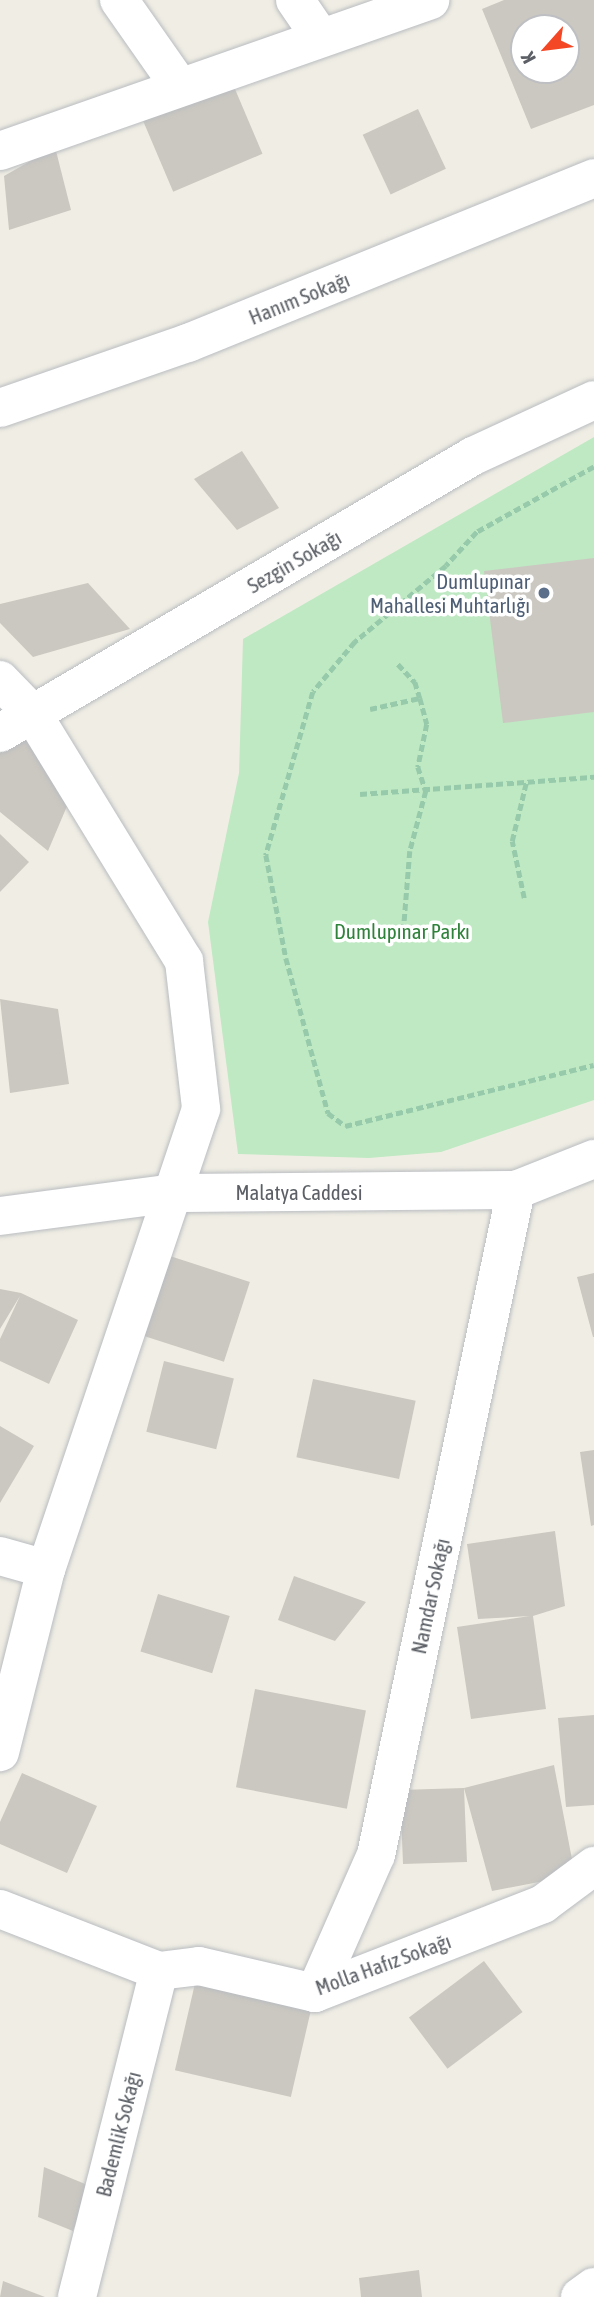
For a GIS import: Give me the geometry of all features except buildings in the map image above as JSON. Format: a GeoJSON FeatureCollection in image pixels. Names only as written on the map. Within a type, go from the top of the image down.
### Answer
{"type":"FeatureCollection","features":[{"type":"Feature","properties":{"kind":"street"},"geometry":{"type":"LineString","coordinates":[[119,0],[180,87]]}},
{"type":"Feature","properties":{"kind":"street"},"geometry":{"type":"LineString","coordinates":[[295,0],[321,38]]}},
{"type":"Feature","properties":{"kind":"street"},"geometry":{"type":"LineString","coordinates":[[0,151],[430,0]]}},
{"type":"Feature","properties":{"kind":"street","name":"Hanım Sokağı"},"geometry":{"type":"LineString","coordinates":[[0,408],[188,343],[594,178]]}},
{"type":"Feature","properties":{"kind":"street","name":"Sezgin Sokağı"},"geometry":{"type":"LineString","coordinates":[[0,733],[473,456],[594,400]]}},
{"type":"Feature","properties":{"kind":"street"},"geometry":{"type":"LineString","coordinates":[[0,680],[32,713],[184,961],[201,1108],[175,1193],[46,1569],[0,1752]]}},
{"type":"Feature","properties":{"kind":"street","name":"Malatya Caddesi"},"geometry":{"type":"LineString","coordinates":[[0,1216],[175,1193],[516,1190],[594,1159]]}},
{"type":"Feature","properties":{"kind":"street","name":"Namdar Sokağı"},"geometry":{"type":"LineString","coordinates":[[315,1993],[376,1855],[516,1190]]}},
{"type":"Feature","properties":{"kind":"street"},"geometry":{"type":"LineString","coordinates":[[0,1556],[46,1569]]}},
{"type":"Feature","properties":{"kind":"street","name":"Molla Hafız Sokağı"},"geometry":{"type":"LineString","coordinates":[[0,1909],[159,1971],[199,1966],[315,1993],[543,1904],[594,1866]]}},
{"type":"Feature","properties":{"kind":"street","name":"Bademlik Sokağı"},"geometry":{"type":"LineString","coordinates":[[77,2297],[159,1971]]}},
{"type":"Feature","properties":{"kind":"street"},"geometry":{"type":"LineString","coordinates":[[580,2297],[594,2287]]}},
{"type":"Feature","properties":{"kind":"path"},"geometry":{"type":"LineString","coordinates":[[594,467],[477,532],[446,566],[355,642],[313,692],[266,855],[286,958],[328,1113],[345,1126],[594,1065]]}},
{"type":"Feature","properties":{"kind":"path"},"geometry":{"type":"LineString","coordinates":[[398,664],[415,681],[427,724],[418,767],[426,791],[410,851],[404,925]]}},
{"type":"Feature","properties":{"kind":"path"},"geometry":{"type":"LineString","coordinates":[[370,709],[420,698]]}},
{"type":"Feature","properties":{"kind":"path"},"geometry":{"type":"LineString","coordinates":[[360,794],[594,777]]}},
{"type":"Feature","properties":{"kind":"path"},"geometry":{"type":"LineString","coordinates":[[524,898],[512,841],[526,783]]}},
{"type":"Feature","properties":{"kind":"green space","name":"Dumlupınar Parkı"},"geometry":{"type":"Polygon","coordinates":[[[594,437],[594,1100],[441,1152],[369,1158],[238,1154],[208,922],[239,773],[243,639],[594,437]]]}},
{"type":"Feature","properties":{"kind":"place","name":"Dumlupınar Mahallesi Muhtarlığı"},"geometry":{"type":"Point","coordinates":[544,593]}}]}
